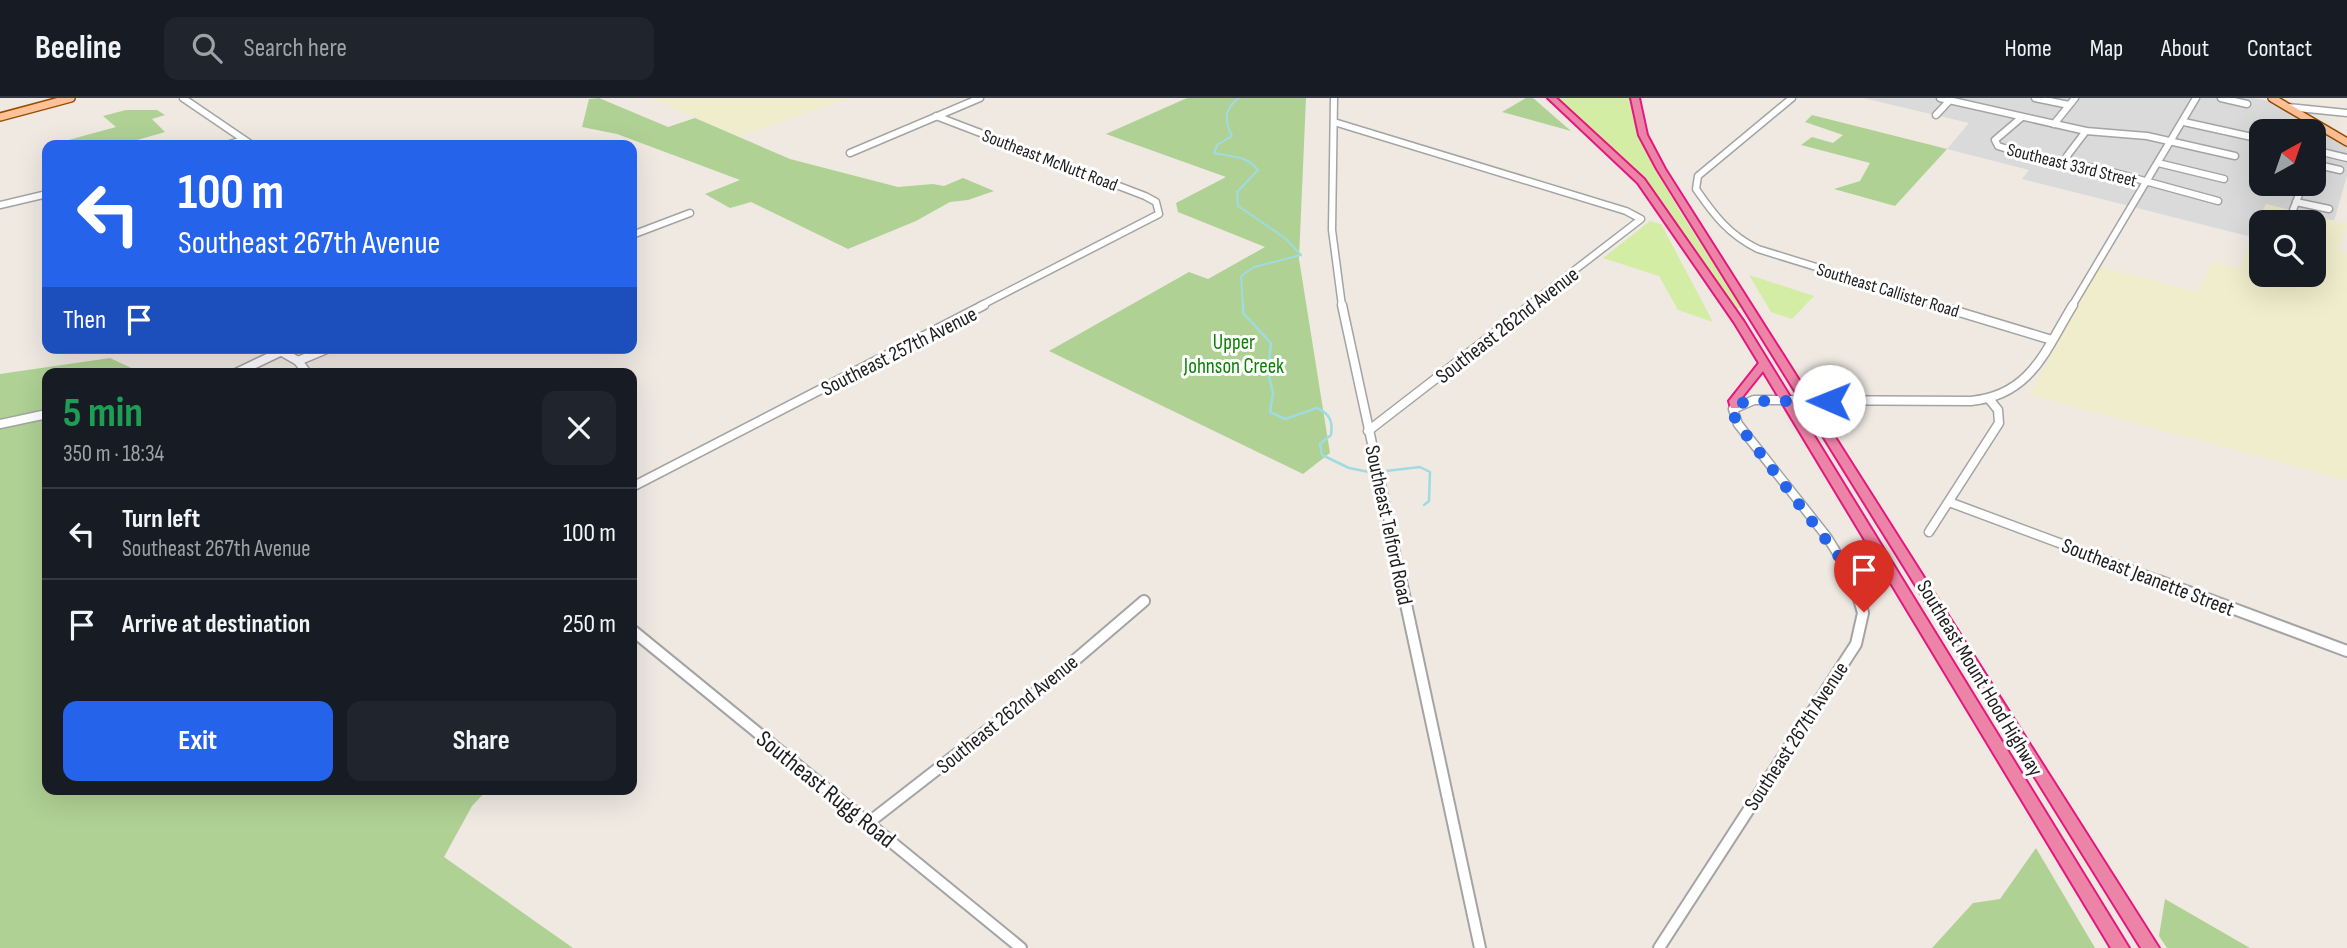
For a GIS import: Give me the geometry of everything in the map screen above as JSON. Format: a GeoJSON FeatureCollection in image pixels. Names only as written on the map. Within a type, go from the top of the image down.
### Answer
{"type":"FeatureCollection","features":[{"type":"Feature","properties":{"kind":"highway","name":"Southeast Mount Hood Highway"},"geometry":{"type":"LineString","coordinates":[[1552,98],[1641,181],[1740,322],[2120,948]]}},
{"type":"Feature","properties":{"kind":"highway","name":"Southeast Mount Hood Highway"},"geometry":{"type":"LineString","coordinates":[[1635,98],[1638,120],[1648,148],[2150,948]]}},
{"type":"Feature","properties":{"kind":"highway"},"geometry":{"type":"LineString","coordinates":[[1740,322],[1763,345],[1792,392],[1805,400]]}},
{"type":"Feature","properties":{"kind":"highway"},"geometry":{"type":"LineString","coordinates":[[1735,406],[1734,401],[1764,363]]}},
{"type":"Feature","properties":{"kind":"highway"},"geometry":{"type":"LineString","coordinates":[[1785,400],[1799,408],[1834,466],[1867,497]]}},
{"type":"Feature","properties":{"kind":"highway"},"geometry":{"type":"LineString","coordinates":[[1836,448],[1826,413],[1831,407],[1846,401]]}},
{"type":"Feature","properties":{"kind":"main road"},"geometry":{"type":"LineString","coordinates":[[0,117],[54,100],[71,98]]}},
{"type":"Feature","properties":{"kind":"main road"},"geometry":{"type":"LineString","coordinates":[[2272,98],[2347,142]]}},
{"type":"Feature","properties":{"kind":"street"},"geometry":{"type":"LineString","coordinates":[[183,98],[244,140]]}},
{"type":"Feature","properties":{"kind":"street"},"geometry":{"type":"LineString","coordinates":[[850,153],[980,98]]}},
{"type":"Feature","properties":{"kind":"street","name":"Southeast Telford Road"},"geometry":{"type":"LineString","coordinates":[[1334,98],[1332,230],[1335,268],[1480,948]]}},
{"type":"Feature","properties":{"kind":"street","name":"Southeast Callister Road"},"geometry":{"type":"LineString","coordinates":[[1792,98],[1698,176],[1696,189],[1727,233],[1748,246],[1773,255],[2052,340]]}},
{"type":"Feature","properties":{"kind":"street"},"geometry":{"type":"LineString","coordinates":[[1940,98],[2086,131],[2142,135],[2235,156]]}},
{"type":"Feature","properties":{"kind":"street"},"geometry":{"type":"LineString","coordinates":[[2035,98],[2069,106]]}},
{"type":"Feature","properties":{"kind":"street"},"geometry":{"type":"LineString","coordinates":[[2054,124],[2076,98]]}},
{"type":"Feature","properties":{"kind":"street"},"geometry":{"type":"LineString","coordinates":[[1735,406],[1747,401],[1785,400],[1990,400],[2012,391],[2026,380],[2052,340],[2196,98]]}},
{"type":"Feature","properties":{"kind":"street"},"geometry":{"type":"LineString","coordinates":[[2221,98],[2248,104]]}},
{"type":"Feature","properties":{"kind":"street"},"geometry":{"type":"LineString","coordinates":[[1936,115],[1950,100]]}},
{"type":"Feature","properties":{"kind":"street"},"geometry":{"type":"LineString","coordinates":[[2316,101],[2327,109]]}},
{"type":"Feature","properties":{"kind":"street"},"geometry":{"type":"LineString","coordinates":[[2288,107],[2347,113]]}},
{"type":"Feature","properties":{"kind":"street","name":"Southeast McNutt Road"},"geometry":{"type":"LineString","coordinates":[[936,116],[1145,196],[1160,209]]}},
{"type":"Feature","properties":{"kind":"street","name":"Southeast 33rd Street"},"geometry":{"type":"LineString","coordinates":[[2022,117],[1995,141],[1998,146],[2011,152],[2101,169],[2218,201]]}},
{"type":"Feature","properties":{"kind":"street","name":"Southeast 262nd Avenue"},"geometry":{"type":"LineString","coordinates":[[1334,122],[1640,217],[1640,222],[1368,431]]}},
{"type":"Feature","properties":{"kind":"street"},"geometry":{"type":"LineString","coordinates":[[2184,122],[2249,136]]}},
{"type":"Feature","properties":{"kind":"street"},"geometry":{"type":"LineString","coordinates":[[2068,164],[2067,156],[2086,131]]}},
{"type":"Feature","properties":{"kind":"street"},"geometry":{"type":"LineString","coordinates":[[2326,154],[2347,158]]}},
{"type":"Feature","properties":{"kind":"street"},"geometry":{"type":"LineString","coordinates":[[2158,163],[2224,179]]}},
{"type":"Feature","properties":{"kind":"street"},"geometry":{"type":"LineString","coordinates":[[2326,167],[2340,170]]}},
{"type":"Feature","properties":{"kind":"street"},"geometry":{"type":"LineString","coordinates":[[0,205],[42,195]]}},
{"type":"Feature","properties":{"kind":"street"},"geometry":{"type":"LineString","coordinates":[[2294,210],[2298,196]]}},
{"type":"Feature","properties":{"kind":"street"},"geometry":{"type":"LineString","coordinates":[[2296,202],[2329,209]]}},
{"type":"Feature","properties":{"kind":"street","name":"Southeast 257th Avenue"},"geometry":{"type":"LineString","coordinates":[[637,484],[1153,220],[1160,209]]}},
{"type":"Feature","properties":{"kind":"street"},"geometry":{"type":"LineString","coordinates":[[637,233],[690,213]]}},
{"type":"Feature","properties":{"kind":"street"},"geometry":{"type":"LineString","coordinates":[[245,368],[271,354]]}},
{"type":"Feature","properties":{"kind":"street"},"geometry":{"type":"LineString","coordinates":[[285,354],[298,361],[303,368]]}},
{"type":"Feature","properties":{"kind":"street"},"geometry":{"type":"LineString","coordinates":[[298,361],[315,354]]}},
{"type":"Feature","properties":{"kind":"street"},"geometry":{"type":"LineString","coordinates":[[1929,532],[1999,423],[1998,410],[1990,400]]}},
{"type":"Feature","properties":{"kind":"street","name":"Southeast 267th Avenue"},"geometry":{"type":"LineString","coordinates":[[1659,948],[1856,644],[1863,624],[1862,601],[1848,569],[1738,424],[1732,412],[1735,406]]}},
{"type":"Feature","properties":{"kind":"street"},"geometry":{"type":"LineString","coordinates":[[0,424],[42,415]]}},
{"type":"Feature","properties":{"kind":"street","name":"Southeast Jeanette Street"},"geometry":{"type":"LineString","coordinates":[[1949,502],[2347,651]]}},
{"type":"Feature","properties":{"kind":"street","name":"Southeast 262nd Avenue"},"geometry":{"type":"LineString","coordinates":[[868,823],[1047,684],[1144,601]]}},
{"type":"Feature","properties":{"kind":"street","name":"Southeast Rugg Road"},"geometry":{"type":"LineString","coordinates":[[637,634],[1021,948]]}},
{"type":"Feature","properties":{"kind":"shaded area"},"geometry":{"type":"Polygon","coordinates":[[[651,98],[848,98],[739,137],[651,98]]]}},
{"type":"Feature","properties":{"kind":"shaded area"},"geometry":{"type":"Polygon","coordinates":[[[1863,98],[2254,98],[2273,102],[2302,119],[2249,119],[2249,196],[2326,196],[2326,133],[2347,145],[2347,176],[2334,221],[2326,219],[2326,210],[2290,210],[2266,204],[2263,210],[2249,210],[2249,236],[2022,179],[2029,170],[1947,149],[1969,123],[1863,98]]]}},
{"type":"Feature","properties":{"kind":"shaded area"},"geometry":{"type":"Polygon","coordinates":[[[2266,204],[2290,210],[2263,210],[2266,204]]]}},
{"type":"Feature","properties":{"kind":"shaded area"},"geometry":{"type":"Polygon","coordinates":[[[2326,219],[2347,224],[2338,250],[2347,253],[2347,480],[2030,395],[2098,266],[2198,292],[2212,262],[2239,268],[2249,244],[2249,287],[2326,287],[2326,219]]]}},
{"type":"Feature","properties":{"kind":"green space"},"geometry":{"type":"Polygon","coordinates":[[[599,98],[668,127],[695,118],[790,159],[898,187],[933,184],[944,186],[963,178],[994,191],[968,200],[950,202],[916,221],[848,249],[751,202],[730,208],[705,194],[740,180],[637,140],[582,127],[589,99],[599,98]]]}},
{"type":"Feature","properties":{"kind":"green space","name":"Upper Johnson Creek"},"geometry":{"type":"Polygon","coordinates":[[[1187,98],[1306,98],[1299,259],[1330,453],[1303,474],[1049,351],[1189,272],[1208,279],[1265,247],[1178,212],[1176,203],[1226,177],[1106,134],[1187,98]]]}},
{"type":"Feature","properties":{"kind":"green space"},"geometry":{"type":"Polygon","coordinates":[[[1526,98],[1533,98],[1571,131],[1502,112],[1526,98]]]}},
{"type":"Feature","properties":{"kind":"green space"},"geometry":{"type":"Polygon","coordinates":[[[1558,98],[1630,98],[1647,151],[1661,178],[1742,308],[1736,308],[1648,183],[1558,98]]]}},
{"type":"Feature","properties":{"kind":"green space"},"geometry":{"type":"Polygon","coordinates":[[[126,110],[157,110],[165,115],[152,119],[165,132],[137,140],[68,140],[116,127],[103,116],[126,110]]]}},
{"type":"Feature","properties":{"kind":"green space"},"geometry":{"type":"Polygon","coordinates":[[[1812,115],[1947,149],[1895,206],[1834,189],[1860,181],[1870,163],[1801,145],[1812,137],[1833,143],[1843,135],[1805,122],[1812,115]]]}},
{"type":"Feature","properties":{"kind":"green space"},"geometry":{"type":"Polygon","coordinates":[[[1650,221],[1661,224],[1713,322],[1678,310],[1659,276],[1603,258],[1650,221]]]}},
{"type":"Feature","properties":{"kind":"green space"},"geometry":{"type":"Polygon","coordinates":[[[1749,275],[1814,296],[1792,319],[1771,312],[1749,275]]]}},
{"type":"Feature","properties":{"kind":"green space"},"geometry":{"type":"Polygon","coordinates":[[[110,358],[131,368],[42,368],[42,795],[482,795],[472,806],[444,857],[573,948],[0,948],[0,374],[110,358]]]}},
{"type":"Feature","properties":{"kind":"green space"},"geometry":{"type":"Polygon","coordinates":[[[2036,848],[2095,948],[1932,948],[1973,903],[2000,899],[2036,848]]]}},
{"type":"Feature","properties":{"kind":"green space"},"geometry":{"type":"Polygon","coordinates":[[[2165,899],[2250,948],[2167,948],[2159,936],[2165,899]]]}},
{"type":"Feature","properties":{"kind":"waterway"},"geometry":{"type":"LineString","coordinates":[[1239,98],[1230,106],[1227,115],[1232,136],[1217,145],[1214,153],[1243,159],[1258,170],[1237,192],[1238,206],[1285,238],[1301,255],[1254,267],[1241,276],[1243,306]]}},
{"type":"Feature","properties":{"kind":"waterway"},"geometry":{"type":"LineString","coordinates":[[1243,306],[1243,313],[1271,343],[1268,372],[1273,393],[1270,412],[1285,419],[1317,408],[1321,410],[1328,415],[1331,426],[1331,435],[1320,444],[1322,455],[1349,468],[1369,472]]}},
{"type":"Feature","properties":{"kind":"waterway"},"geometry":{"type":"LineString","coordinates":[[1386,471],[1420,467],[1430,472],[1429,501],[1424,505]]}},
{"type":"Feature","properties":{"kind":"route"},"geometry":{"type":"LineString","coordinates":[[1829,401],[1764,399],[1741,402],[1732,412],[1738,424],[1846,566],[1858,589],[1864,612]]}}]}
